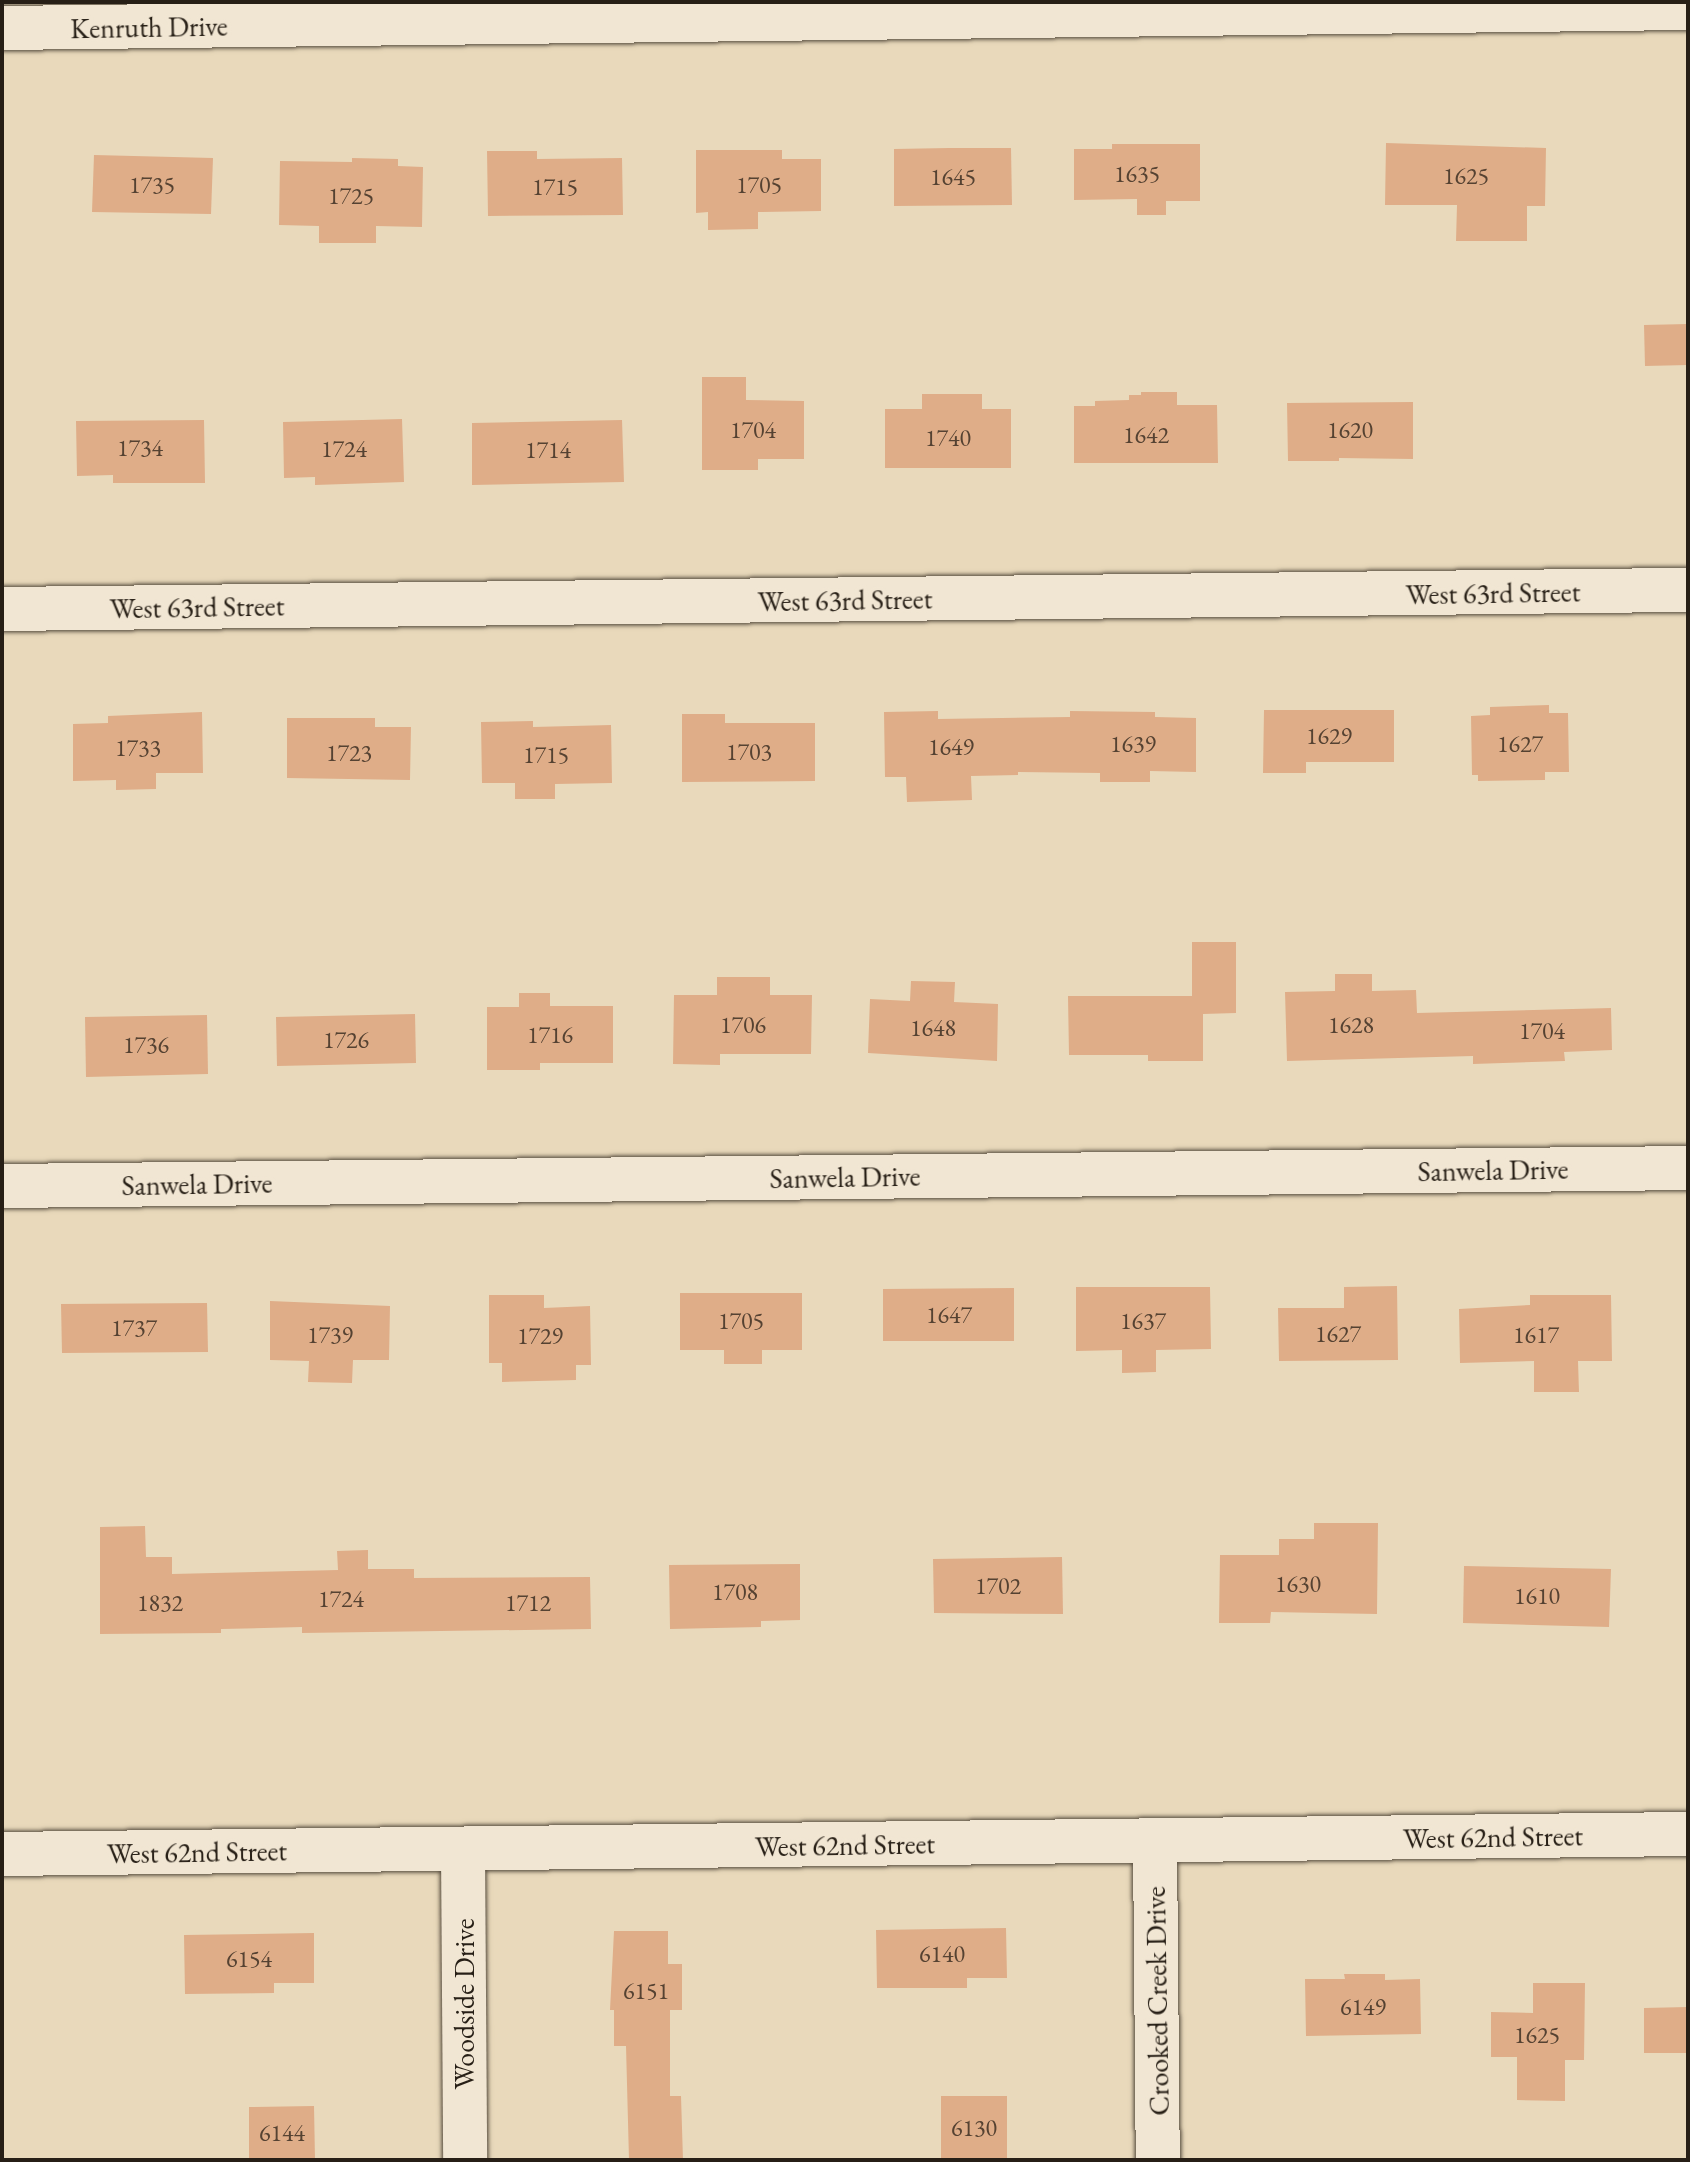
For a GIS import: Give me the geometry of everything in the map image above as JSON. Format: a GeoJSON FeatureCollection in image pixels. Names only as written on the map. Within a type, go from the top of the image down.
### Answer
{"type":"FeatureCollection","features":[{"type":"Feature","properties":{"kind":"street","name":"Kenruth Drive"},"geometry":{"type":"LineString","coordinates":[[2,28],[1688,8]]}},
{"type":"Feature","properties":{"kind":"street","name":"West 63rd Street"},"geometry":{"type":"LineString","coordinates":[[2,609],[1688,590]]}},
{"type":"Feature","properties":{"kind":"street","name":"Sanwela Drive"},"geometry":{"type":"LineString","coordinates":[[2,1186],[1688,1168]]}},
{"type":"Feature","properties":{"kind":"street","name":"West 62nd Street"},"geometry":{"type":"LineString","coordinates":[[2,1854],[1688,1834]]}},
{"type":"Feature","properties":{"kind":"street","name":"Crooked Creek Drive"},"geometry":{"type":"LineString","coordinates":[[1155,1842],[1158,2160]]}},
{"type":"Feature","properties":{"kind":"street","name":"Woodside Drive"},"geometry":{"type":"LineString","coordinates":[[463,1849],[465,2160]]}},
{"type":"Feature","properties":{"kind":"building"},"geometry":{"type":"Polygon","coordinates":[[[1386,143],[1546,148],[1545,206],[1527,206],[1527,241],[1456,241],[1457,205],[1385,205],[1386,143]]]}},
{"type":"Feature","properties":{"kind":"building"},"geometry":{"type":"Polygon","coordinates":[[[1112,144],[1200,144],[1200,201],[1166,201],[1166,215],[1137,215],[1137,199],[1074,200],[1074,149],[1112,149],[1112,144]]]}},
{"type":"Feature","properties":{"kind":"building"},"geometry":{"type":"Polygon","coordinates":[[[1011,148],[1012,205],[894,206],[894,149],[1011,148]]]}},
{"type":"Feature","properties":{"kind":"building"},"geometry":{"type":"Polygon","coordinates":[[[696,150],[782,150],[782,159],[821,159],[821,211],[758,212],[758,229],[708,230],[708,212],[696,213],[696,150]]]}},
{"type":"Feature","properties":{"kind":"building"},"geometry":{"type":"Polygon","coordinates":[[[487,151],[537,151],[537,159],[622,158],[623,215],[488,216],[487,151]]]}},
{"type":"Feature","properties":{"kind":"building"},"geometry":{"type":"Polygon","coordinates":[[[94,155],[213,158],[211,214],[92,212],[94,155]]]}},
{"type":"Feature","properties":{"kind":"building"},"geometry":{"type":"Polygon","coordinates":[[[352,158],[398,159],[398,166],[423,167],[422,227],[376,226],[376,243],[319,243],[319,226],[279,225],[280,161],[352,162],[352,158]]]}},
{"type":"Feature","properties":{"kind":"building"},"geometry":{"type":"Polygon","coordinates":[[[1688,324],[1688,365],[1645,366],[1644,325],[1688,324]]]}},
{"type":"Feature","properties":{"kind":"building"},"geometry":{"type":"Polygon","coordinates":[[[702,377],[746,377],[746,400],[804,401],[804,459],[758,459],[758,470],[702,470],[702,377]]]}},
{"type":"Feature","properties":{"kind":"building"},"geometry":{"type":"Polygon","coordinates":[[[1141,392],[1177,392],[1177,405],[1217,405],[1218,463],[1074,463],[1074,406],[1095,406],[1095,401],[1129,400],[1129,395],[1141,395],[1141,392]]]}},
{"type":"Feature","properties":{"kind":"building"},"geometry":{"type":"Polygon","coordinates":[[[922,394],[982,394],[982,409],[1011,409],[1011,468],[885,468],[885,409],[922,409],[922,394]]]}},
{"type":"Feature","properties":{"kind":"building"},"geometry":{"type":"Polygon","coordinates":[[[1413,402],[1413,459],[1288,461],[1287,403],[1413,402]]]}},
{"type":"Feature","properties":{"kind":"building"},"geometry":{"type":"Polygon","coordinates":[[[402,419],[404,482],[315,485],[315,477],[284,478],[283,422],[402,419]]]}},
{"type":"Feature","properties":{"kind":"building"},"geometry":{"type":"Polygon","coordinates":[[[204,420],[205,483],[113,483],[113,475],[77,476],[76,421],[204,420]]]}},
{"type":"Feature","properties":{"kind":"building"},"geometry":{"type":"Polygon","coordinates":[[[622,420],[624,482],[472,485],[472,423],[622,420]]]}},
{"type":"Feature","properties":{"kind":"building"},"geometry":{"type":"Polygon","coordinates":[[[1549,705],[1549,713],[1568,713],[1569,772],[1545,772],[1545,780],[1478,781],[1478,775],[1472,775],[1471,716],[1490,715],[1490,707],[1549,705]]]}},
{"type":"Feature","properties":{"kind":"building"},"geometry":{"type":"Polygon","coordinates":[[[1264,710],[1394,710],[1394,762],[1306,762],[1306,773],[1263,773],[1264,710]]]}},
{"type":"Feature","properties":{"kind":"building"},"geometry":{"type":"Polygon","coordinates":[[[938,711],[938,719],[1070,717],[1070,711],[1155,712],[1155,717],[1196,718],[1196,772],[1150,771],[1150,782],[1100,782],[1100,773],[1018,772],[1018,775],[971,776],[972,800],[907,802],[906,777],[885,777],[884,712],[938,711]]]}},
{"type":"Feature","properties":{"kind":"building"},"geometry":{"type":"Polygon","coordinates":[[[202,712],[203,773],[156,773],[156,789],[116,790],[116,780],[73,781],[73,724],[108,723],[108,716],[202,712]]]}},
{"type":"Feature","properties":{"kind":"building"},"geometry":{"type":"Polygon","coordinates":[[[682,714],[725,714],[725,723],[815,723],[815,781],[682,782],[682,714]]]}},
{"type":"Feature","properties":{"kind":"building"},"geometry":{"type":"Polygon","coordinates":[[[287,718],[375,718],[375,727],[411,727],[410,780],[287,778],[287,718]]]}},
{"type":"Feature","properties":{"kind":"building"},"geometry":{"type":"Polygon","coordinates":[[[533,721],[533,727],[611,725],[612,783],[555,784],[555,799],[515,799],[515,783],[482,783],[481,722],[533,721]]]}},
{"type":"Feature","properties":{"kind":"building"},"geometry":{"type":"Polygon","coordinates":[[[1192,942],[1236,942],[1236,1013],[1203,1014],[1203,1061],[1148,1061],[1148,1055],[1069,1055],[1068,996],[1192,996],[1192,942]]]}},
{"type":"Feature","properties":{"kind":"building"},"geometry":{"type":"Polygon","coordinates":[[[1335,974],[1372,974],[1372,991],[1416,990],[1417,1013],[1611,1008],[1612,1050],[1564,1052],[1565,1061],[1473,1064],[1473,1056],[1287,1061],[1285,992],[1335,991],[1335,974]]]}},
{"type":"Feature","properties":{"kind":"building"},"geometry":{"type":"Polygon","coordinates":[[[717,977],[770,977],[770,995],[812,995],[811,1054],[720,1054],[720,1065],[673,1064],[674,995],[717,995],[717,977]]]}},
{"type":"Feature","properties":{"kind":"building"},"geometry":{"type":"Polygon","coordinates":[[[911,981],[955,982],[954,1002],[998,1004],[997,1061],[868,1053],[870,999],[910,1001],[911,981]]]}},
{"type":"Feature","properties":{"kind":"building"},"geometry":{"type":"Polygon","coordinates":[[[519,993],[550,993],[550,1006],[613,1006],[613,1063],[540,1063],[540,1070],[487,1070],[487,1007],[519,1007],[519,993]]]}},
{"type":"Feature","properties":{"kind":"building"},"geometry":{"type":"Polygon","coordinates":[[[415,1014],[416,1063],[277,1066],[276,1017],[415,1014]]]}},
{"type":"Feature","properties":{"kind":"building"},"geometry":{"type":"Polygon","coordinates":[[[207,1015],[208,1074],[86,1077],[85,1017],[207,1015]]]}},
{"type":"Feature","properties":{"kind":"building"},"geometry":{"type":"Polygon","coordinates":[[[1397,1286],[1398,1360],[1279,1361],[1278,1308],[1344,1308],[1344,1287],[1397,1286]]]}},
{"type":"Feature","properties":{"kind":"building"},"geometry":{"type":"Polygon","coordinates":[[[1076,1287],[1210,1287],[1211,1349],[1156,1350],[1156,1372],[1122,1373],[1122,1350],[1076,1351],[1076,1287]]]}},
{"type":"Feature","properties":{"kind":"building"},"geometry":{"type":"Polygon","coordinates":[[[1014,1288],[1014,1341],[883,1341],[883,1289],[1014,1288]]]}},
{"type":"Feature","properties":{"kind":"building"},"geometry":{"type":"Polygon","coordinates":[[[680,1293],[802,1293],[802,1350],[762,1350],[762,1364],[724,1364],[724,1350],[680,1350],[680,1293]]]}},
{"type":"Feature","properties":{"kind":"building"},"geometry":{"type":"Polygon","coordinates":[[[489,1295],[544,1295],[544,1308],[590,1306],[591,1365],[576,1365],[576,1380],[502,1382],[502,1363],[489,1363],[489,1295]]]}},
{"type":"Feature","properties":{"kind":"building"},"geometry":{"type":"Polygon","coordinates":[[[1530,1295],[1611,1295],[1612,1361],[1578,1361],[1579,1392],[1534,1392],[1534,1361],[1460,1363],[1459,1309],[1530,1305],[1530,1295]]]}},
{"type":"Feature","properties":{"kind":"building"},"geometry":{"type":"Polygon","coordinates":[[[270,1301],[390,1306],[389,1360],[353,1360],[352,1383],[308,1382],[309,1361],[270,1360],[270,1301]]]}},
{"type":"Feature","properties":{"kind":"building"},"geometry":{"type":"Polygon","coordinates":[[[207,1303],[208,1352],[62,1353],[61,1304],[207,1303]]]}},
{"type":"Feature","properties":{"kind":"building"},"geometry":{"type":"Polygon","coordinates":[[[1314,1523],[1378,1523],[1377,1614],[1271,1612],[1270,1623],[1219,1623],[1220,1555],[1279,1555],[1279,1539],[1314,1539],[1314,1523]]]}},
{"type":"Feature","properties":{"kind":"building"},"geometry":{"type":"Polygon","coordinates":[[[145,1526],[146,1557],[172,1557],[172,1574],[338,1570],[337,1551],[368,1550],[368,1569],[414,1569],[414,1578],[590,1577],[591,1629],[302,1633],[302,1627],[221,1629],[221,1633],[100,1634],[100,1527],[145,1526]]]}},
{"type":"Feature","properties":{"kind":"building"},"geometry":{"type":"Polygon","coordinates":[[[1062,1557],[1063,1614],[934,1613],[933,1559],[1062,1557]]]}},
{"type":"Feature","properties":{"kind":"building"},"geometry":{"type":"Polygon","coordinates":[[[800,1564],[800,1620],[761,1621],[761,1627],[670,1629],[669,1565],[800,1564]]]}},
{"type":"Feature","properties":{"kind":"building"},"geometry":{"type":"Polygon","coordinates":[[[1464,1566],[1611,1569],[1609,1627],[1463,1623],[1464,1566]]]}},
{"type":"Feature","properties":{"kind":"building"},"geometry":{"type":"Polygon","coordinates":[[[1006,1928],[1007,1978],[967,1978],[967,1988],[877,1988],[876,1930],[1006,1928]]]}},
{"type":"Feature","properties":{"kind":"building"},"geometry":{"type":"Polygon","coordinates":[[[614,1931],[668,1931],[668,1964],[682,1964],[682,2010],[670,2010],[670,2096],[681,2096],[683,2160],[629,2160],[626,2046],[614,2046],[614,2010],[610,2010],[614,1931]]]}},
{"type":"Feature","properties":{"kind":"building"},"geometry":{"type":"Polygon","coordinates":[[[314,1933],[314,1983],[274,1983],[274,1993],[185,1994],[184,1935],[314,1933]]]}},
{"type":"Feature","properties":{"kind":"building"},"geometry":{"type":"Polygon","coordinates":[[[1344,1974],[1385,1974],[1385,1980],[1420,1979],[1421,2034],[1306,2036],[1305,1979],[1345,1979],[1344,1974]]]}},
{"type":"Feature","properties":{"kind":"building"},"geometry":{"type":"Polygon","coordinates":[[[1533,1983],[1585,1983],[1584,2060],[1565,2060],[1565,2101],[1517,2100],[1517,2057],[1491,2057],[1491,2012],[1533,2013],[1533,1983]]]}},
{"type":"Feature","properties":{"kind":"building"},"geometry":{"type":"Polygon","coordinates":[[[1688,2007],[1688,2053],[1644,2053],[1644,2008],[1688,2007]]]}},
{"type":"Feature","properties":{"kind":"building"},"geometry":{"type":"Polygon","coordinates":[[[941,2096],[1007,2096],[1007,2160],[941,2160],[941,2096]]]}},
{"type":"Feature","properties":{"kind":"building"},"geometry":{"type":"Polygon","coordinates":[[[314,2106],[315,2160],[249,2160],[249,2107],[314,2106]]]}}]}
